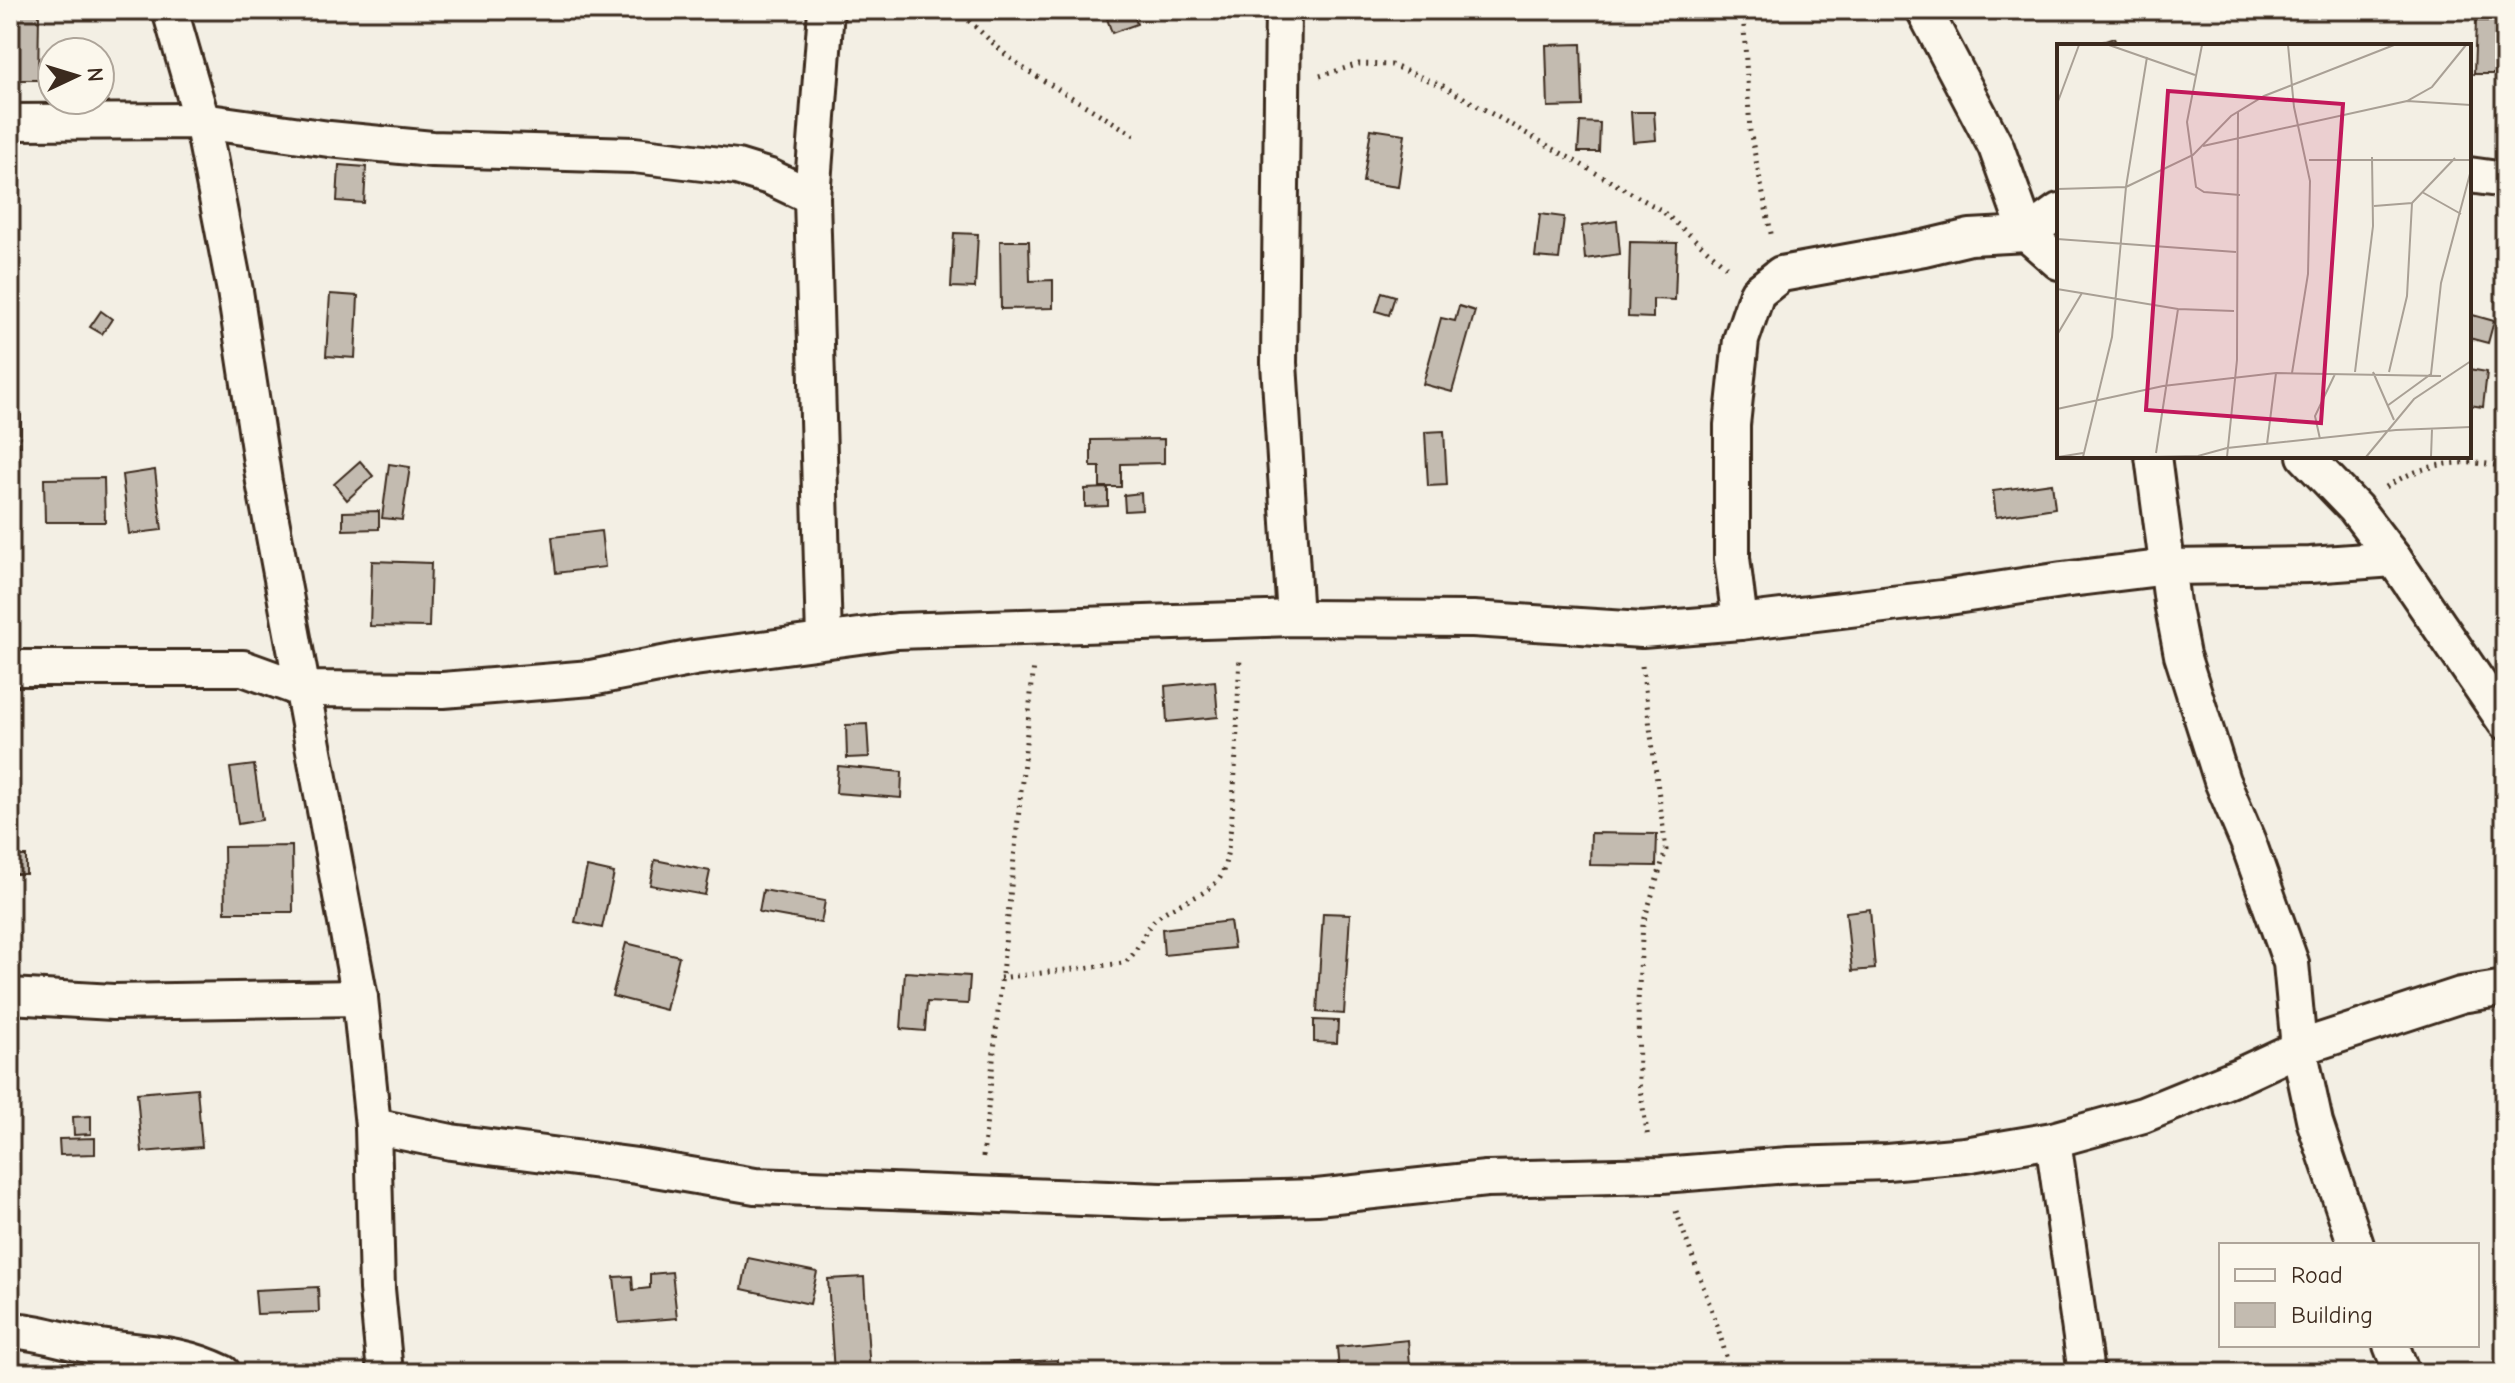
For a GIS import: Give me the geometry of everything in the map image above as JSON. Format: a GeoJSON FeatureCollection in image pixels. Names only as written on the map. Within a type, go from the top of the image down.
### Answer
{"type":"FeatureCollection","features":[{"type":"Feature","properties":{"kind":"street"},"geometry":{"type":"LineString","coordinates":[[170,10],[202,121],[235,291],[264,482],[360,998],[373,1126],[377,1289],[385,1373]]}},
{"type":"Feature","properties":{"kind":"street"},"geometry":{"type":"LineString","coordinates":[[824,640],[812,197],[826,10]]}},
{"type":"Feature","properties":{"kind":"street"},"geometry":{"type":"LineString","coordinates":[[1283,10],[1279,363],[1295,618]]}},
{"type":"Feature","properties":{"kind":"street"},"geometry":{"type":"LineString","coordinates":[[1924,10],[1996,147],[2027,234],[2057,260]]}},
{"type":"Feature","properties":{"kind":"street"},"geometry":{"type":"LineString","coordinates":[[10,122],[202,121],[329,139],[432,149],[634,155],[737,167],[770,177],[812,197]]}},
{"type":"Feature","properties":{"kind":"street"},"geometry":{"type":"LineString","coordinates":[[2471,175],[2505,180]]}},
{"type":"Feature","properties":{"kind":"street"},"geometry":{"type":"LineString","coordinates":[[1740,622],[1732,558],[1732,425],[1741,340],[1769,283],[1970,237],[2027,234],[2057,212]]}},
{"type":"Feature","properties":{"kind":"street"},"geometry":{"type":"LineString","coordinates":[[2153,458],[2182,655],[2199,711],[2291,963],[2299,1048],[2315,1123],[2355,1243]]}},
{"type":"Feature","properties":{"kind":"street"},"geometry":{"type":"LineString","coordinates":[[2307,458],[2355,508],[2394,559],[2505,722]]}},
{"type":"Feature","properties":{"kind":"street"},"geometry":{"type":"LineString","coordinates":[[10,668],[243,668],[301,689],[443,690],[591,678],[694,658],[897,631],[1037,624],[1243,622],[1295,618],[1473,619],[1642,630],[1740,622],[1942,598],[2168,567],[2310,565],[2394,559]]}},
{"type":"Feature","properties":{"kind":"street"},"geometry":{"type":"LineString","coordinates":[[373,1126],[451,1142],[637,1166],[755,1186],[979,1195],[1162,1201],[1301,1197],[1486,1179],[1662,1175],[1965,1155],[2053,1140],[2143,1115],[2299,1048],[2461,995],[2505,988]]}},
{"type":"Feature","properties":{"kind":"street"},"geometry":{"type":"LineString","coordinates":[[10,996],[113,1002],[360,998]]}},
{"type":"Feature","properties":{"kind":"street"},"geometry":{"type":"LineString","coordinates":[[2053,1140],[2086,1373]]}},
{"type":"Feature","properties":{"kind":"street"},"geometry":{"type":"LineString","coordinates":[[10,1330],[49,1334],[78,1343],[153,1351],[207,1365],[223,1373]]}},
{"type":"Feature","properties":{"kind":"street"},"geometry":{"type":"LineString","coordinates":[[2392,1347],[2402,1373]]}},
{"type":"Feature","properties":{"kind":"path"},"geometry":{"type":"LineString","coordinates":[[957,10],[1026,70],[1136,136]]}},
{"type":"Feature","properties":{"kind":"path"},"geometry":{"type":"LineString","coordinates":[[1743,10],[1750,131],[1769,283]]}},
{"type":"Feature","properties":{"kind":"path"},"geometry":{"type":"LineString","coordinates":[[1284,83],[1359,64],[1391,65],[1443,86],[1661,210],[1769,283]]}},
{"type":"Feature","properties":{"kind":"path"},"geometry":{"type":"LineString","coordinates":[[2355,508],[2403,476],[2437,464],[2505,467]]}},
{"type":"Feature","properties":{"kind":"path"},"geometry":{"type":"LineString","coordinates":[[1000,978],[1124,963],[1134,956],[1153,921],[1174,907],[1192,901],[1221,877],[1227,854],[1232,803],[1243,622]]}},
{"type":"Feature","properties":{"kind":"path"},"geometry":{"type":"LineString","coordinates":[[979,1195],[1028,739],[1037,624]]}},
{"type":"Feature","properties":{"kind":"path"},"geometry":{"type":"LineString","coordinates":[[1642,630],[1640,655],[1666,850],[1643,924],[1638,1001],[1639,1083],[1646,1133],[1703,1284],[1731,1373]]}},
{"type":"Feature","properties":{"kind":"building"},"geometry":{"type":"Polygon","coordinates":[[[1104,10],[1132,10],[1137,24],[1112,33],[1104,10]]]}},
{"type":"Feature","properties":{"kind":"building"},"geometry":{"type":"Polygon","coordinates":[[[13,14],[39,14],[36,80],[12,80],[13,14]]]}},
{"type":"Feature","properties":{"kind":"building"},"geometry":{"type":"Polygon","coordinates":[[[2476,21],[2498,21],[2497,74],[2474,74],[2476,21]]]}},
{"type":"Feature","properties":{"kind":"building"},"geometry":{"type":"Polygon","coordinates":[[[2114,38],[2116,44],[2097,44],[2114,38]]]}},
{"type":"Feature","properties":{"kind":"building"},"geometry":{"type":"Polygon","coordinates":[[[1581,44],[1583,106],[1548,107],[1546,45],[1581,44]]]}},
{"type":"Feature","properties":{"kind":"building"},"geometry":{"type":"Polygon","coordinates":[[[1631,112],[1654,112],[1656,140],[1633,142],[1631,112]]]}},
{"type":"Feature","properties":{"kind":"building"},"geometry":{"type":"Polygon","coordinates":[[[1580,122],[1600,123],[1599,152],[1578,152],[1580,122]]]}},
{"type":"Feature","properties":{"kind":"building"},"geometry":{"type":"Polygon","coordinates":[[[1371,129],[1405,134],[1398,187],[1363,182],[1371,129]]]}},
{"type":"Feature","properties":{"kind":"building"},"geometry":{"type":"Polygon","coordinates":[[[339,165],[366,167],[364,203],[337,201],[339,165]]]}},
{"type":"Feature","properties":{"kind":"building"},"geometry":{"type":"Polygon","coordinates":[[[1540,214],[1564,217],[1559,259],[1535,257],[1540,214]]]}},
{"type":"Feature","properties":{"kind":"building"},"geometry":{"type":"Polygon","coordinates":[[[1617,221],[1620,254],[1585,259],[1582,226],[1617,221]]]}},
{"type":"Feature","properties":{"kind":"building"},"geometry":{"type":"Polygon","coordinates":[[[954,233],[978,234],[975,288],[951,287],[954,233]]]}},
{"type":"Feature","properties":{"kind":"building"},"geometry":{"type":"Polygon","coordinates":[[[1000,241],[1029,241],[1030,281],[1053,280],[1053,308],[1001,309],[1000,241]]]}},
{"type":"Feature","properties":{"kind":"building"},"geometry":{"type":"Polygon","coordinates":[[[1630,242],[1677,243],[1675,300],[1653,299],[1653,318],[1628,317],[1630,242]]]}},
{"type":"Feature","properties":{"kind":"building"},"geometry":{"type":"Polygon","coordinates":[[[1382,292],[1395,296],[1389,315],[1376,311],[1382,292]]]}},
{"type":"Feature","properties":{"kind":"building"},"geometry":{"type":"Polygon","coordinates":[[[330,294],[358,296],[355,358],[326,356],[330,294]]]}},
{"type":"Feature","properties":{"kind":"building"},"geometry":{"type":"Polygon","coordinates":[[[1459,306],[1475,311],[1452,392],[1423,384],[1441,318],[1455,321],[1459,306]]]}},
{"type":"Feature","properties":{"kind":"building"},"geometry":{"type":"Polygon","coordinates":[[[101,311],[112,319],[102,334],[90,327],[101,311]]]}},
{"type":"Feature","properties":{"kind":"building"},"geometry":{"type":"Polygon","coordinates":[[[2471,315],[2494,321],[2488,343],[2471,339],[2471,315]]]}},
{"type":"Feature","properties":{"kind":"building"},"geometry":{"type":"Polygon","coordinates":[[[2471,369],[2487,372],[2483,407],[2471,405],[2471,369]]]}},
{"type":"Feature","properties":{"kind":"building"},"geometry":{"type":"Polygon","coordinates":[[[10,415],[21,415],[21,446],[10,446],[10,415]]]}},
{"type":"Feature","properties":{"kind":"building"},"geometry":{"type":"Polygon","coordinates":[[[1444,431],[1447,485],[1428,486],[1425,432],[1444,431]]]}},
{"type":"Feature","properties":{"kind":"building"},"geometry":{"type":"Polygon","coordinates":[[[1164,439],[1164,463],[1121,464],[1121,487],[1100,487],[1100,467],[1091,467],[1091,440],[1164,439]]]}},
{"type":"Feature","properties":{"kind":"building"},"geometry":{"type":"Polygon","coordinates":[[[360,461],[373,476],[347,500],[334,484],[360,461]]]}},
{"type":"Feature","properties":{"kind":"building"},"geometry":{"type":"Polygon","coordinates":[[[389,464],[410,467],[402,520],[382,518],[389,464]]]}},
{"type":"Feature","properties":{"kind":"building"},"geometry":{"type":"Polygon","coordinates":[[[155,470],[162,530],[129,534],[122,475],[155,470]]]}},
{"type":"Feature","properties":{"kind":"building"},"geometry":{"type":"Polygon","coordinates":[[[104,478],[105,522],[45,522],[44,479],[104,478]]]}},
{"type":"Feature","properties":{"kind":"building"},"geometry":{"type":"Polygon","coordinates":[[[2052,483],[2055,508],[1996,517],[1993,491],[2052,483]]]}},
{"type":"Feature","properties":{"kind":"building"},"geometry":{"type":"Polygon","coordinates":[[[1108,488],[1108,506],[1085,507],[1085,489],[1108,488]]]}},
{"type":"Feature","properties":{"kind":"building"},"geometry":{"type":"Polygon","coordinates":[[[1141,493],[1142,510],[1125,511],[1124,495],[1141,493]]]}},
{"type":"Feature","properties":{"kind":"building"},"geometry":{"type":"Polygon","coordinates":[[[379,511],[379,529],[343,530],[343,512],[379,511]]]}},
{"type":"Feature","properties":{"kind":"building"},"geometry":{"type":"Polygon","coordinates":[[[601,531],[605,567],[556,573],[552,537],[601,531]]]}},
{"type":"Feature","properties":{"kind":"building"},"geometry":{"type":"Polygon","coordinates":[[[372,561],[431,563],[429,627],[370,626],[372,561]]]}},
{"type":"Feature","properties":{"kind":"building"},"geometry":{"type":"Polygon","coordinates":[[[1215,681],[1218,717],[1167,722],[1165,686],[1215,681]]]}},
{"type":"Feature","properties":{"kind":"building"},"geometry":{"type":"Polygon","coordinates":[[[867,724],[869,757],[847,758],[846,725],[867,724]]]}},
{"type":"Feature","properties":{"kind":"building"},"geometry":{"type":"Polygon","coordinates":[[[254,765],[262,820],[238,824],[230,768],[254,765]]]}},
{"type":"Feature","properties":{"kind":"building"},"geometry":{"type":"Polygon","coordinates":[[[838,766],[902,772],[901,798],[836,793],[838,766]]]}},
{"type":"Feature","properties":{"kind":"building"},"geometry":{"type":"Polygon","coordinates":[[[1591,833],[1657,834],[1656,866],[1590,865],[1591,833]]]}},
{"type":"Feature","properties":{"kind":"building"},"geometry":{"type":"Polygon","coordinates":[[[292,846],[293,912],[225,912],[224,847],[292,846]]]}},
{"type":"Feature","properties":{"kind":"building"},"geometry":{"type":"Polygon","coordinates":[[[10,856],[26,856],[26,874],[10,874],[10,856]]]}},
{"type":"Feature","properties":{"kind":"building"},"geometry":{"type":"Polygon","coordinates":[[[655,860],[710,871],[705,895],[650,885],[655,860]]]}},
{"type":"Feature","properties":{"kind":"building"},"geometry":{"type":"Polygon","coordinates":[[[587,867],[614,873],[602,928],[575,922],[587,867]]]}},
{"type":"Feature","properties":{"kind":"building"},"geometry":{"type":"Polygon","coordinates":[[[763,890],[825,901],[821,923],[759,912],[763,890]]]}},
{"type":"Feature","properties":{"kind":"building"},"geometry":{"type":"Polygon","coordinates":[[[1870,909],[1875,969],[1852,971],[1846,912],[1870,909]]]}},
{"type":"Feature","properties":{"kind":"building"},"geometry":{"type":"Polygon","coordinates":[[[1323,913],[1350,914],[1344,1014],[1317,1012],[1323,913]]]}},
{"type":"Feature","properties":{"kind":"building"},"geometry":{"type":"Polygon","coordinates":[[[1230,921],[1234,948],[1164,955],[1162,929],[1230,921]]]}},
{"type":"Feature","properties":{"kind":"building"},"geometry":{"type":"Polygon","coordinates":[[[626,943],[679,956],[666,1010],[612,996],[626,943]]]}},
{"type":"Feature","properties":{"kind":"building"},"geometry":{"type":"Polygon","coordinates":[[[905,972],[970,976],[968,1004],[927,1002],[925,1031],[901,1029],[905,972]]]}},
{"type":"Feature","properties":{"kind":"building"},"geometry":{"type":"Polygon","coordinates":[[[1314,1020],[1338,1021],[1337,1043],[1314,1042],[1314,1020]]]}},
{"type":"Feature","properties":{"kind":"building"},"geometry":{"type":"Polygon","coordinates":[[[197,1088],[202,1147],[142,1152],[137,1093],[197,1088]]]}},
{"type":"Feature","properties":{"kind":"building"},"geometry":{"type":"Polygon","coordinates":[[[91,1116],[91,1134],[74,1135],[73,1117],[91,1116]]]}},
{"type":"Feature","properties":{"kind":"building"},"geometry":{"type":"Polygon","coordinates":[[[95,1138],[95,1154],[60,1155],[59,1139],[95,1138]]]}},
{"type":"Feature","properties":{"kind":"building"},"geometry":{"type":"Polygon","coordinates":[[[748,1258],[817,1272],[810,1304],[742,1289],[748,1258]]]}},
{"type":"Feature","properties":{"kind":"building"},"geometry":{"type":"Polygon","coordinates":[[[672,1272],[677,1318],[619,1323],[614,1277],[632,1276],[633,1290],[650,1288],[650,1274],[672,1272]]]}},
{"type":"Feature","properties":{"kind":"building"},"geometry":{"type":"Polygon","coordinates":[[[864,1277],[870,1373],[834,1373],[828,1279],[864,1277]]]}},
{"type":"Feature","properties":{"kind":"building"},"geometry":{"type":"Polygon","coordinates":[[[318,1287],[319,1312],[257,1314],[255,1290],[318,1287]]]}},
{"type":"Feature","properties":{"kind":"building"},"geometry":{"type":"Polygon","coordinates":[[[1408,1340],[1410,1365],[1339,1371],[1337,1347],[1408,1340]]]}},
{"type":"Feature","properties":{"kind":"building"},"geometry":{"type":"Polygon","coordinates":[[[1057,1360],[1057,1373],[976,1373],[976,1364],[1057,1360]]]}}]}
